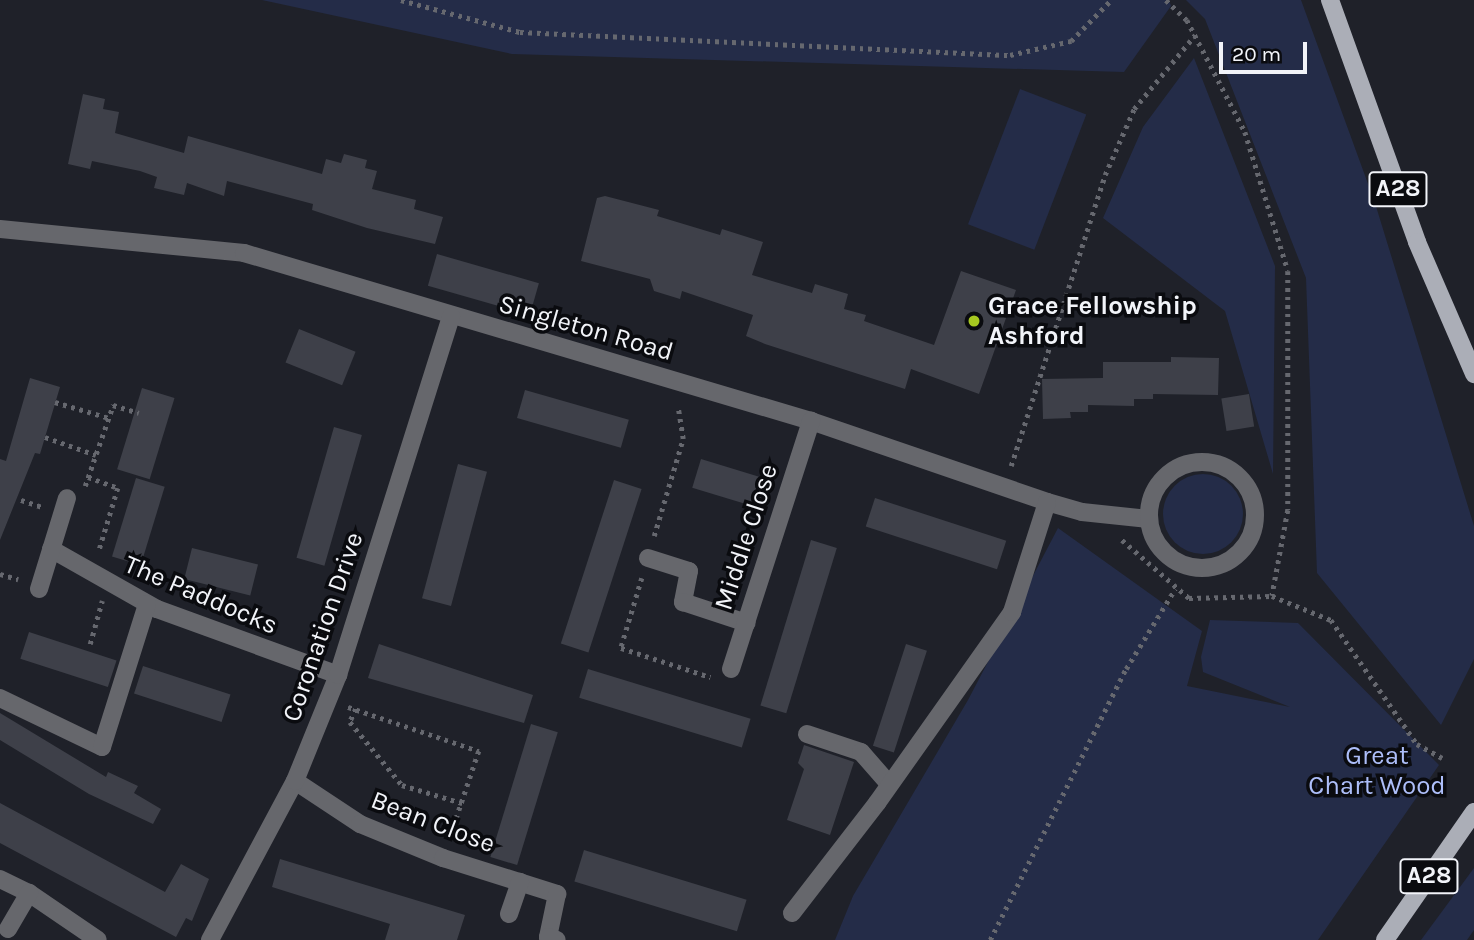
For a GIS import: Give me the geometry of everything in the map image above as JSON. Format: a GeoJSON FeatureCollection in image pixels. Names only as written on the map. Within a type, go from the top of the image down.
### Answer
{"type":"FeatureCollection","features":[{"type":"Feature","properties":{"kind":"main road","name":"A28"},"geometry":{"type":"LineString","coordinates":[[1331,0],[1417,242],[1474,374]]}},
{"type":"Feature","properties":{"kind":"main road","name":"A28"},"geometry":{"type":"LineString","coordinates":[[1385,940],[1474,813]]}},
{"type":"Feature","properties":{"kind":"street","name":"Singleton Road"},"geometry":{"type":"LineString","coordinates":[[0,229],[244,253],[811,421],[1047,502],[1082,512],[1149,519]]}},
{"type":"Feature","properties":{"kind":"street","name":"Coronation Drive"},"geometry":{"type":"LineString","coordinates":[[210,940],[295,781],[338,675],[451,316]]}},
{"type":"Feature","properties":{"kind":"street","name":"Middle Close"},"geometry":{"type":"LineString","coordinates":[[731,669],[811,421]]}},
{"type":"Feature","properties":{"kind":"street"},"geometry":{"type":"LineString","coordinates":[[1195,462],[1230,470],[1248,486],[1256,514],[1250,540],[1240,553],[1225,564],[1200,569],[1175,561],[1155,541],[1149,519],[1160,483],[1182,466],[1195,462]]}},
{"type":"Feature","properties":{"kind":"street"},"geometry":{"type":"LineString","coordinates":[[32,585],[51,549],[67,498]]}},
{"type":"Feature","properties":{"kind":"street"},"geometry":{"type":"LineString","coordinates":[[792,913],[1012,612],[1047,502]]}},
{"type":"Feature","properties":{"kind":"street","name":"The Paddocks"},"geometry":{"type":"LineString","coordinates":[[51,549],[99,579],[147,604],[225,638],[338,675]]}},
{"type":"Feature","properties":{"kind":"street"},"geometry":{"type":"LineString","coordinates":[[648,558],[689,571],[683,603],[747,623]]}},
{"type":"Feature","properties":{"kind":"street"},"geometry":{"type":"LineString","coordinates":[[0,698],[102,747],[147,604]]}},
{"type":"Feature","properties":{"kind":"street"},"geometry":{"type":"LineString","coordinates":[[807,734],[861,752],[888,784]]}},
{"type":"Feature","properties":{"kind":"street","name":"Bean Close"},"geometry":{"type":"LineString","coordinates":[[295,781],[359,824],[443,858],[557,894],[548,937],[557,940]]}},
{"type":"Feature","properties":{"kind":"street"},"geometry":{"type":"LineString","coordinates":[[0,879],[29,893],[98,940]]}},
{"type":"Feature","properties":{"kind":"street","name":"Bean Close"},"geometry":{"type":"LineString","coordinates":[[509,914],[520,882]]}},
{"type":"Feature","properties":{"kind":"street"},"geometry":{"type":"LineString","coordinates":[[8,929],[29,893]]}},
{"type":"Feature","properties":{"kind":"path"},"geometry":{"type":"LineString","coordinates":[[401,0],[520,32],[1010,55],[1070,41],[1111,0]]}},
{"type":"Feature","properties":{"kind":"path"},"geometry":{"type":"LineString","coordinates":[[1166,0],[1195,35],[1245,132],[1288,271],[1288,510],[1272,596]]}},
{"type":"Feature","properties":{"kind":"path"},"geometry":{"type":"LineString","coordinates":[[1005,487],[1105,175],[1134,110],[1195,35]]}},
{"type":"Feature","properties":{"kind":"path"},"geometry":{"type":"LineString","coordinates":[[55,402],[109,418]]}},
{"type":"Feature","properties":{"kind":"path"},"geometry":{"type":"LineString","coordinates":[[67,498],[80,500],[113,405],[139,413]]}},
{"type":"Feature","properties":{"kind":"path"},"geometry":{"type":"LineString","coordinates":[[45,437],[96,455]]}},
{"type":"Feature","properties":{"kind":"path"},"geometry":{"type":"LineString","coordinates":[[88,477],[118,488],[99,579],[90,644]]}},
{"type":"Feature","properties":{"kind":"path"},"geometry":{"type":"LineString","coordinates":[[21,500],[50,509]]}},
{"type":"Feature","properties":{"kind":"path"},"geometry":{"type":"LineString","coordinates":[[1116,532],[1129,550],[1188,598],[1272,596],[1331,620],[1417,744],[1442,758]]}},
{"type":"Feature","properties":{"kind":"path"},"geometry":{"type":"LineString","coordinates":[[0,574],[32,585]]}},
{"type":"Feature","properties":{"kind":"path"},"geometry":{"type":"LineString","coordinates":[[990,940],[1126,669],[1175,589]]}},
{"type":"Feature","properties":{"kind":"path"},"geometry":{"type":"LineString","coordinates":[[328,700],[479,751],[443,858]]}},
{"type":"Feature","properties":{"kind":"path"},"geometry":{"type":"LineString","coordinates":[[356,709],[350,722],[402,785],[462,803]]}},
{"type":"Feature","properties":{"kind":"green space"},"geometry":{"type":"Polygon","coordinates":[[[262,0],[1169,0],[1171,6],[1124,72],[512,54],[262,0]]]}},
{"type":"Feature","properties":{"kind":"green space"},"geometry":{"type":"Polygon","coordinates":[[[1186,0],[1301,0],[1375,203],[1474,526],[1474,659],[1441,725],[1317,573],[1306,278],[1205,19],[1186,0]]]}},
{"type":"Feature","properties":{"kind":"green space"},"geometry":{"type":"Polygon","coordinates":[[[1194,58],[1275,266],[1273,474],[1225,311],[1103,218],[1143,127],[1194,58]]]}},
{"type":"Feature","properties":{"kind":"green space"},"geometry":{"type":"Polygon","coordinates":[[[1020,89],[1086,114],[1034,250],[968,224],[1020,89]]]}},
{"type":"Feature","properties":{"kind":"green space"},"geometry":{"type":"Polygon","coordinates":[[[1203,474],[1218,477],[1231,486],[1240,499],[1243,514],[1240,529],[1231,542],[1218,551],[1203,554],[1188,551],[1175,542],[1166,529],[1163,514],[1166,499],[1175,486],[1188,477],[1203,474]]]}},
{"type":"Feature","properties":{"kind":"green space","name":"Great Chart Wood"},"geometry":{"type":"Polygon","coordinates":[[[1058,528],[1202,631],[1187,686],[1290,707],[1203,672],[1201,657],[1210,620],[1298,623],[1439,765],[1318,940],[835,940],[853,896],[968,700],[1058,528]]]}},
{"type":"Feature","properties":{"kind":"green space"},"geometry":{"type":"Polygon","coordinates":[[[1474,868],[1474,930],[1467,940],[1421,940],[1474,868]]]}},
{"type":"Feature","properties":{"kind":"building"},"geometry":{"type":"Polygon","coordinates":[[[83,94],[105,99],[103,109],[119,112],[115,133],[184,153],[188,136],[322,174],[326,159],[341,163],[344,154],[367,160],[365,168],[377,171],[372,189],[416,200],[414,209],[443,217],[435,244],[367,228],[312,210],[313,204],[227,181],[224,196],[187,183],[184,195],[154,188],[157,177],[140,171],[92,161],[90,169],[68,164],[83,94]]]}},
{"type":"Feature","properties":{"kind":"building"},"geometry":{"type":"Polygon","coordinates":[[[605,196],[659,210],[657,216],[720,235],[722,229],[763,242],[752,275],[812,293],[815,284],[848,294],[844,309],[866,315],[864,321],[934,345],[961,271],[1016,290],[979,394],[911,369],[905,389],[765,344],[746,336],[753,315],[682,291],[680,299],[654,291],[650,279],[581,261],[597,198],[605,196]]]}},
{"type":"Feature","properties":{"kind":"building"},"geometry":{"type":"Polygon","coordinates":[[[437,254],[539,283],[530,315],[428,286],[437,254]]]}},
{"type":"Feature","properties":{"kind":"building"},"geometry":{"type":"Polygon","coordinates":[[[299,329],[356,352],[342,385],[286,362],[299,329]]]}},
{"type":"Feature","properties":{"kind":"building"},"geometry":{"type":"Polygon","coordinates":[[[1171,357],[1219,358],[1218,395],[1153,394],[1153,399],[1134,399],[1134,406],[1088,405],[1088,412],[1070,412],[1071,418],[1043,419],[1042,379],[1103,378],[1103,362],[1171,362],[1171,357]]]}},
{"type":"Feature","properties":{"kind":"building"},"geometry":{"type":"Polygon","coordinates":[[[30,378],[60,387],[40,454],[35,453],[0,540],[0,459],[6,461],[30,378]]]}},
{"type":"Feature","properties":{"kind":"building"},"geometry":{"type":"Polygon","coordinates":[[[142,388],[175,398],[150,479],[117,469],[142,388]]]}},
{"type":"Feature","properties":{"kind":"building"},"geometry":{"type":"Polygon","coordinates":[[[525,390],[629,420],[621,448],[517,418],[525,390]]]}},
{"type":"Feature","properties":{"kind":"building"},"geometry":{"type":"Polygon","coordinates":[[[1249,394],[1254,427],[1227,431],[1221,398],[1249,394]]]}},
{"type":"Feature","properties":{"kind":"building"},"geometry":{"type":"Polygon","coordinates":[[[334,427],[362,435],[324,566],[297,558],[334,427]]]}},
{"type":"Feature","properties":{"kind":"building"},"geometry":{"type":"Polygon","coordinates":[[[701,459],[767,479],[758,508],[692,488],[701,459]]]}},
{"type":"Feature","properties":{"kind":"building"},"geometry":{"type":"Polygon","coordinates":[[[458,464],[487,472],[451,606],[422,598],[458,464]]]}},
{"type":"Feature","properties":{"kind":"building"},"geometry":{"type":"Polygon","coordinates":[[[136,478],[165,487],[141,565],[112,556],[136,478]]]}},
{"type":"Feature","properties":{"kind":"building"},"geometry":{"type":"Polygon","coordinates":[[[614,480],[642,489],[588,653],[561,644],[614,480]]]}},
{"type":"Feature","properties":{"kind":"building"},"geometry":{"type":"Polygon","coordinates":[[[875,498],[1006,541],[997,569],[866,527],[875,498]]]}},
{"type":"Feature","properties":{"kind":"building"},"geometry":{"type":"Polygon","coordinates":[[[811,540],[837,548],[786,713],[760,705],[811,540]]]}},
{"type":"Feature","properties":{"kind":"building"},"geometry":{"type":"Polygon","coordinates":[[[192,548],[258,564],[250,596],[184,579],[192,548]]]}},
{"type":"Feature","properties":{"kind":"building"},"geometry":{"type":"Polygon","coordinates":[[[29,632],[116,660],[108,687],[20,659],[29,632]]]}},
{"type":"Feature","properties":{"kind":"building"},"geometry":{"type":"Polygon","coordinates":[[[379,644],[533,695],[524,723],[368,678],[379,644]]]}},
{"type":"Feature","properties":{"kind":"building"},"geometry":{"type":"Polygon","coordinates":[[[906,644],[927,651],[894,753],[873,746],[906,644]]]}},
{"type":"Feature","properties":{"kind":"building"},"geometry":{"type":"Polygon","coordinates":[[[143,666],[230,694],[222,722],[134,694],[143,666]]]}},
{"type":"Feature","properties":{"kind":"building"},"geometry":{"type":"Polygon","coordinates":[[[588,669],[751,719],[742,747],[579,698],[588,669]]]}},
{"type":"Feature","properties":{"kind":"building"},"geometry":{"type":"Polygon","coordinates":[[[0,713],[106,777],[108,772],[138,786],[134,793],[161,809],[153,824],[89,794],[0,740],[0,713]]]}},
{"type":"Feature","properties":{"kind":"building"},"geometry":{"type":"Polygon","coordinates":[[[531,724],[558,732],[517,865],[490,857],[531,724]]]}},
{"type":"Feature","properties":{"kind":"building"},"geometry":{"type":"Polygon","coordinates":[[[804,745],[854,762],[830,835],[787,820],[804,769],[798,763],[804,745]]]}},
{"type":"Feature","properties":{"kind":"building"},"geometry":{"type":"Polygon","coordinates":[[[0,803],[165,892],[181,864],[209,879],[192,921],[186,918],[176,937],[0,843],[0,803]]]}},
{"type":"Feature","properties":{"kind":"building"},"geometry":{"type":"Polygon","coordinates":[[[584,850],[747,900],[737,931],[574,882],[584,850]]]}},
{"type":"Feature","properties":{"kind":"building"},"geometry":{"type":"Polygon","coordinates":[[[280,859],[465,915],[457,940],[385,940],[390,924],[272,887],[280,859]]]}},
{"type":"Feature","properties":{"kind":"place","name":"Grace Fellowship Ashford"},"geometry":{"type":"Point","coordinates":[974,321]}}]}
